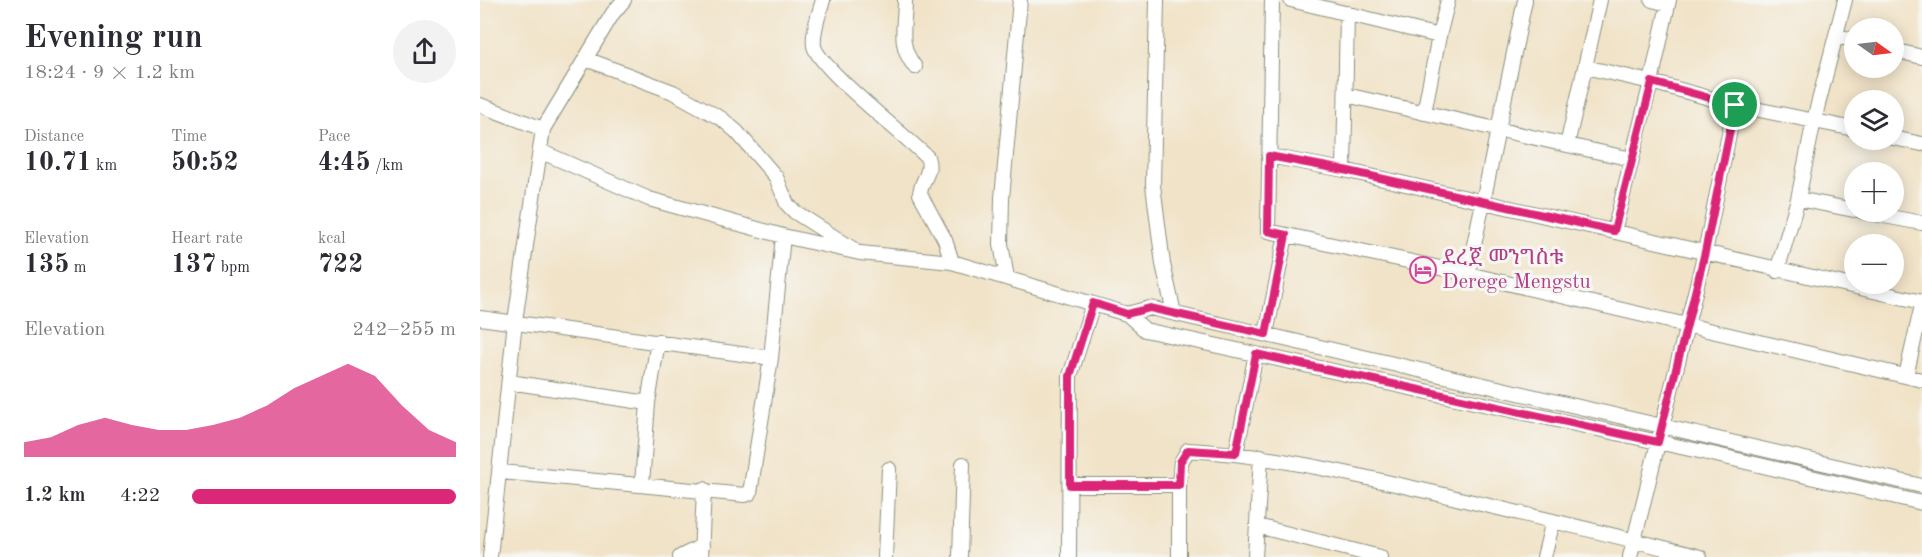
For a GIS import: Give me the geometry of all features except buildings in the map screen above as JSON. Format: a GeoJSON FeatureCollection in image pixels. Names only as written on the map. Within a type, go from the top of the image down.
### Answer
{"type":"FeatureCollection","features":[{"type":"Feature","properties":{"kind":"street"},"geometry":{"type":"LineString","coordinates":[[490,557],[501,472],[515,321],[543,129],[613,14],[624,0]]}},
{"type":"Feature","properties":{"kind":"street"},"geometry":{"type":"LineString","coordinates":[[823,0],[814,38],[814,49],[844,83],[927,157],[930,166],[920,194],[945,240],[952,262]]}},
{"type":"Feature","properties":{"kind":"street"},"geometry":{"type":"LineString","coordinates":[[905,0],[903,44],[907,56],[915,67]]}},
{"type":"Feature","properties":{"kind":"street"},"geometry":{"type":"LineString","coordinates":[[1007,278],[1001,244],[1002,198],[1020,0]]}},
{"type":"Feature","properties":{"kind":"street"},"geometry":{"type":"LineString","coordinates":[[1156,0],[1153,185],[1163,264],[1174,313]]}},
{"type":"Feature","properties":{"kind":"street"},"geometry":{"type":"LineString","coordinates":[[1272,0],[1268,231],[1468,274],[1922,380]]}},
{"type":"Feature","properties":{"kind":"street"},"geometry":{"type":"LineString","coordinates":[[1291,0],[1439,36]]}},
{"type":"Feature","properties":{"kind":"street"},"geometry":{"type":"LineString","coordinates":[[1424,113],[1448,0]]}},
{"type":"Feature","properties":{"kind":"street"},"geometry":{"type":"LineString","coordinates":[[1468,274],[1525,0]]}},
{"type":"Feature","properties":{"kind":"street"},"geometry":{"type":"LineString","coordinates":[[1567,145],[1600,0]]}},
{"type":"Feature","properties":{"kind":"street"},"geometry":{"type":"LineString","coordinates":[[1614,231],[1652,82],[1668,2],[1652,0]]}},
{"type":"Feature","properties":{"kind":"street"},"geometry":{"type":"LineString","coordinates":[[1777,270],[1798,199],[1814,120],[1838,36],[1845,0]]}},
{"type":"Feature","properties":{"kind":"street"},"geometry":{"type":"LineString","coordinates":[[1344,170],[1347,13]]}},
{"type":"Feature","properties":{"kind":"street"},"geometry":{"type":"LineString","coordinates":[[1838,36],[1844,38]]}},
{"type":"Feature","properties":{"kind":"street"},"geometry":{"type":"LineString","coordinates":[[1904,53],[1922,57]]}},
{"type":"Feature","properties":{"kind":"street"},"geometry":{"type":"LineString","coordinates":[[586,59],[674,92],[722,119],[737,132],[776,177],[787,204],[795,212],[860,253]]}},
{"type":"Feature","properties":{"kind":"street"},"geometry":{"type":"LineString","coordinates":[[1585,67],[1652,82],[1735,105],[1844,127]]}},
{"type":"Feature","properties":{"kind":"street"},"geometry":{"type":"LineString","coordinates":[[1346,95],[1632,159]]}},
{"type":"Feature","properties":{"kind":"street"},"geometry":{"type":"LineString","coordinates":[[480,105],[543,129]]}},
{"type":"Feature","properties":{"kind":"street"},"geometry":{"type":"LineString","coordinates":[[1630,557],[1705,252],[1735,105]]}},
{"type":"Feature","properties":{"kind":"street"},"geometry":{"type":"LineString","coordinates":[[1904,140],[1922,144]]}},
{"type":"Feature","properties":{"kind":"street"},"geometry":{"type":"LineString","coordinates":[[540,151],[649,199],[783,236],[860,253],[952,262],[1127,314],[1145,330],[1922,502]]}},
{"type":"Feature","properties":{"kind":"street"},"geometry":{"type":"LineString","coordinates":[[1269,156],[1483,201],[1922,303],[1906,376]]}},
{"type":"Feature","properties":{"kind":"street"},"geometry":{"type":"LineString","coordinates":[[1798,199],[1844,208]]}},
{"type":"Feature","properties":{"kind":"street"},"geometry":{"type":"LineString","coordinates":[[1904,220],[1922,223]]}},
{"type":"Feature","properties":{"kind":"street"},"geometry":{"type":"LineString","coordinates":[[1266,334],[1286,235]]}},
{"type":"Feature","properties":{"kind":"street"},"geometry":{"type":"LineString","coordinates":[[501,472],[704,489],[745,495],[750,493],[771,358],[783,236]]}},
{"type":"Feature","properties":{"kind":"street"},"geometry":{"type":"LineString","coordinates":[[1069,557],[1070,376],[1093,303]]}},
{"type":"Feature","properties":{"kind":"street"},"geometry":{"type":"LineString","coordinates":[[1127,314],[1150,308],[1174,313],[1922,486]]}},
{"type":"Feature","properties":{"kind":"street"},"geometry":{"type":"LineString","coordinates":[[480,318],[658,340],[771,358]]}},
{"type":"Feature","properties":{"kind":"street"},"geometry":{"type":"LineString","coordinates":[[642,484],[648,403],[658,340]]}},
{"type":"Feature","properties":{"kind":"street"},"geometry":{"type":"LineString","coordinates":[[1236,453],[1256,354]]}},
{"type":"Feature","properties":{"kind":"street"},"geometry":{"type":"LineString","coordinates":[[509,381],[648,403]]}},
{"type":"Feature","properties":{"kind":"street"},"geometry":{"type":"LineString","coordinates":[[1179,557],[1180,462],[1188,450],[1261,456],[1553,521],[1700,557]]}},
{"type":"Feature","properties":{"kind":"street"},"geometry":{"type":"LineString","coordinates":[[1255,557],[1261,456]]}},
{"type":"Feature","properties":{"kind":"street"},"geometry":{"type":"LineString","coordinates":[[960,557],[963,464]]}},
{"type":"Feature","properties":{"kind":"street"},"geometry":{"type":"LineString","coordinates":[[885,557],[889,469]]}},
{"type":"Feature","properties":{"kind":"street"},"geometry":{"type":"LineString","coordinates":[[1070,485],[1179,485]]}},
{"type":"Feature","properties":{"kind":"street"},"geometry":{"type":"LineString","coordinates":[[680,557],[701,552],[704,489]]}},
{"type":"Feature","properties":{"kind":"street"},"geometry":{"type":"LineString","coordinates":[[1544,557],[1553,521]]}},
{"type":"Feature","properties":{"kind":"street"},"geometry":{"type":"LineString","coordinates":[[1257,526],[1380,557]]}},
{"type":"Feature","properties":{"kind":"place","name":"ደረጀ መንግስቱ Derege Mengstu"},"geometry":{"type":"Point","coordinates":[1423,270]}},
{"type":"Feature","properties":{"kind":"route"},"geometry":{"type":"LineString","coordinates":[[1652,82],[1735,105],[1705,252],[1658,442],[1256,354],[1236,453],[1188,450],[1180,462],[1179,485],[1070,485],[1070,376],[1074,356],[1093,303],[1127,314],[1150,308],[1266,334],[1286,235],[1268,231],[1269,156],[1344,170],[1614,231],[1652,82]]}}]}
